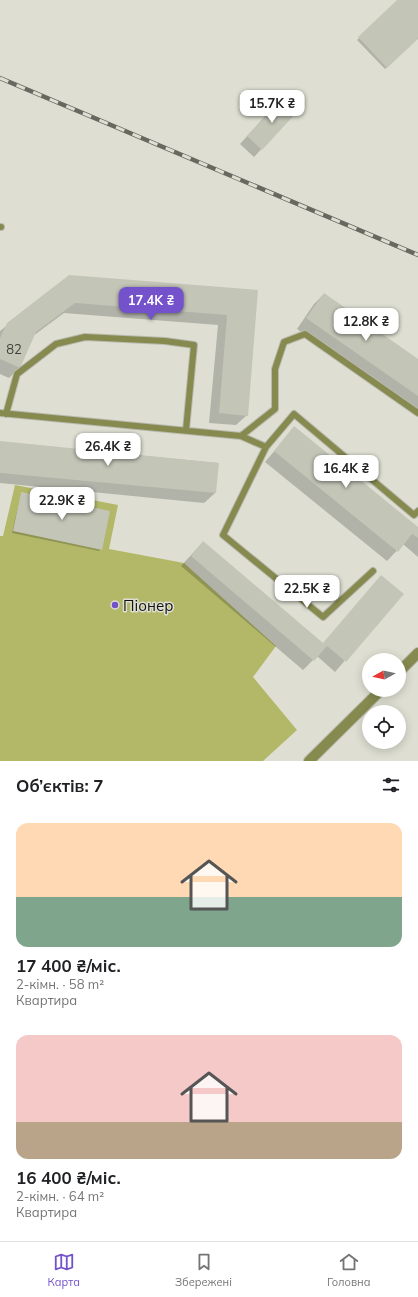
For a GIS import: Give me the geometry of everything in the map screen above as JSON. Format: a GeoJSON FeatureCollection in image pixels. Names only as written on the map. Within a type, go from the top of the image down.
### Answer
{"type":"FeatureCollection","features":[{"type":"Feature","properties":{"kind":"street"},"geometry":{"type":"LineString","coordinates":[[406,665],[418,653]]}},
{"type":"Feature","properties":{"kind":"street"},"geometry":{"type":"LineString","coordinates":[[309,761],[374,697]]}},
{"type":"Feature","properties":{"kind":"lane"},"geometry":{"type":"LineString","coordinates":[[241,436],[275,409],[275,369],[284,342],[305,334],[418,413]]}},
{"type":"Feature","properties":{"kind":"lane"},"geometry":{"type":"LineString","coordinates":[[186,430],[194,345],[165,341],[85,337],[56,344],[17,374],[3,414],[241,436],[266,447]]}},
{"type":"Feature","properties":{"kind":"lane"},"geometry":{"type":"LineString","coordinates":[[373,571],[323,617],[222,535],[266,447],[294,414],[414,515],[418,511]]}},
{"type":"Feature","properties":{"kind":"green space","name":"Піонер"},"geometry":{"type":"Polygon","coordinates":[[[15,485],[118,505],[109,549],[184,563],[276,646],[253,677],[297,730],[263,761],[0,761],[0,536],[3,536],[15,485]]]}},
{"type":"Feature","properties":{"kind":"building"},"geometry":{"type":"Polygon","coordinates":[[[397,0],[418,0],[418,39],[387,68],[358,37],[397,0]]]}},
{"type":"Feature","properties":{"kind":"building"},"geometry":{"type":"Polygon","coordinates":[[[283,97],[298,111],[262,150],[247,136],[283,97]]]}},
{"type":"Feature","properties":{"kind":"building"},"geometry":{"type":"Polygon","coordinates":[[[69,275],[258,290],[248,416],[219,413],[227,315],[75,303],[36,332],[20,368],[0,359],[0,338],[7,323],[69,275]]]}},
{"type":"Feature","properties":{"kind":"building"},"geometry":{"type":"Polygon","coordinates":[[[324,293],[418,359],[418,396],[306,318],[324,293]]]}},
{"type":"Feature","properties":{"kind":"building"},"geometry":{"type":"Polygon","coordinates":[[[294,426],[418,527],[418,538],[412,534],[398,552],[274,451],[294,426]]]}},
{"type":"Feature","properties":{"kind":"building"},"geometry":{"type":"Polygon","coordinates":[[[0,441],[219,463],[216,493],[0,473],[0,441]]]}},
{"type":"Feature","properties":{"kind":"building"},"geometry":{"type":"Polygon","coordinates":[[[21,492],[110,511],[102,550],[13,531],[21,492]]]}},
{"type":"Feature","properties":{"kind":"building"},"geometry":{"type":"Polygon","coordinates":[[[203,541],[323,643],[381,575],[404,594],[346,662],[327,646],[314,661],[191,556],[203,541]]]}},
{"type":"Feature","properties":{"kind":"railway"},"geometry":{"type":"LineString","coordinates":[[0,78],[418,255]]}},
{"type":"Feature","properties":{"kind":"place","name":"Піонер"},"geometry":{"type":"Point","coordinates":[115,605]}}]}
